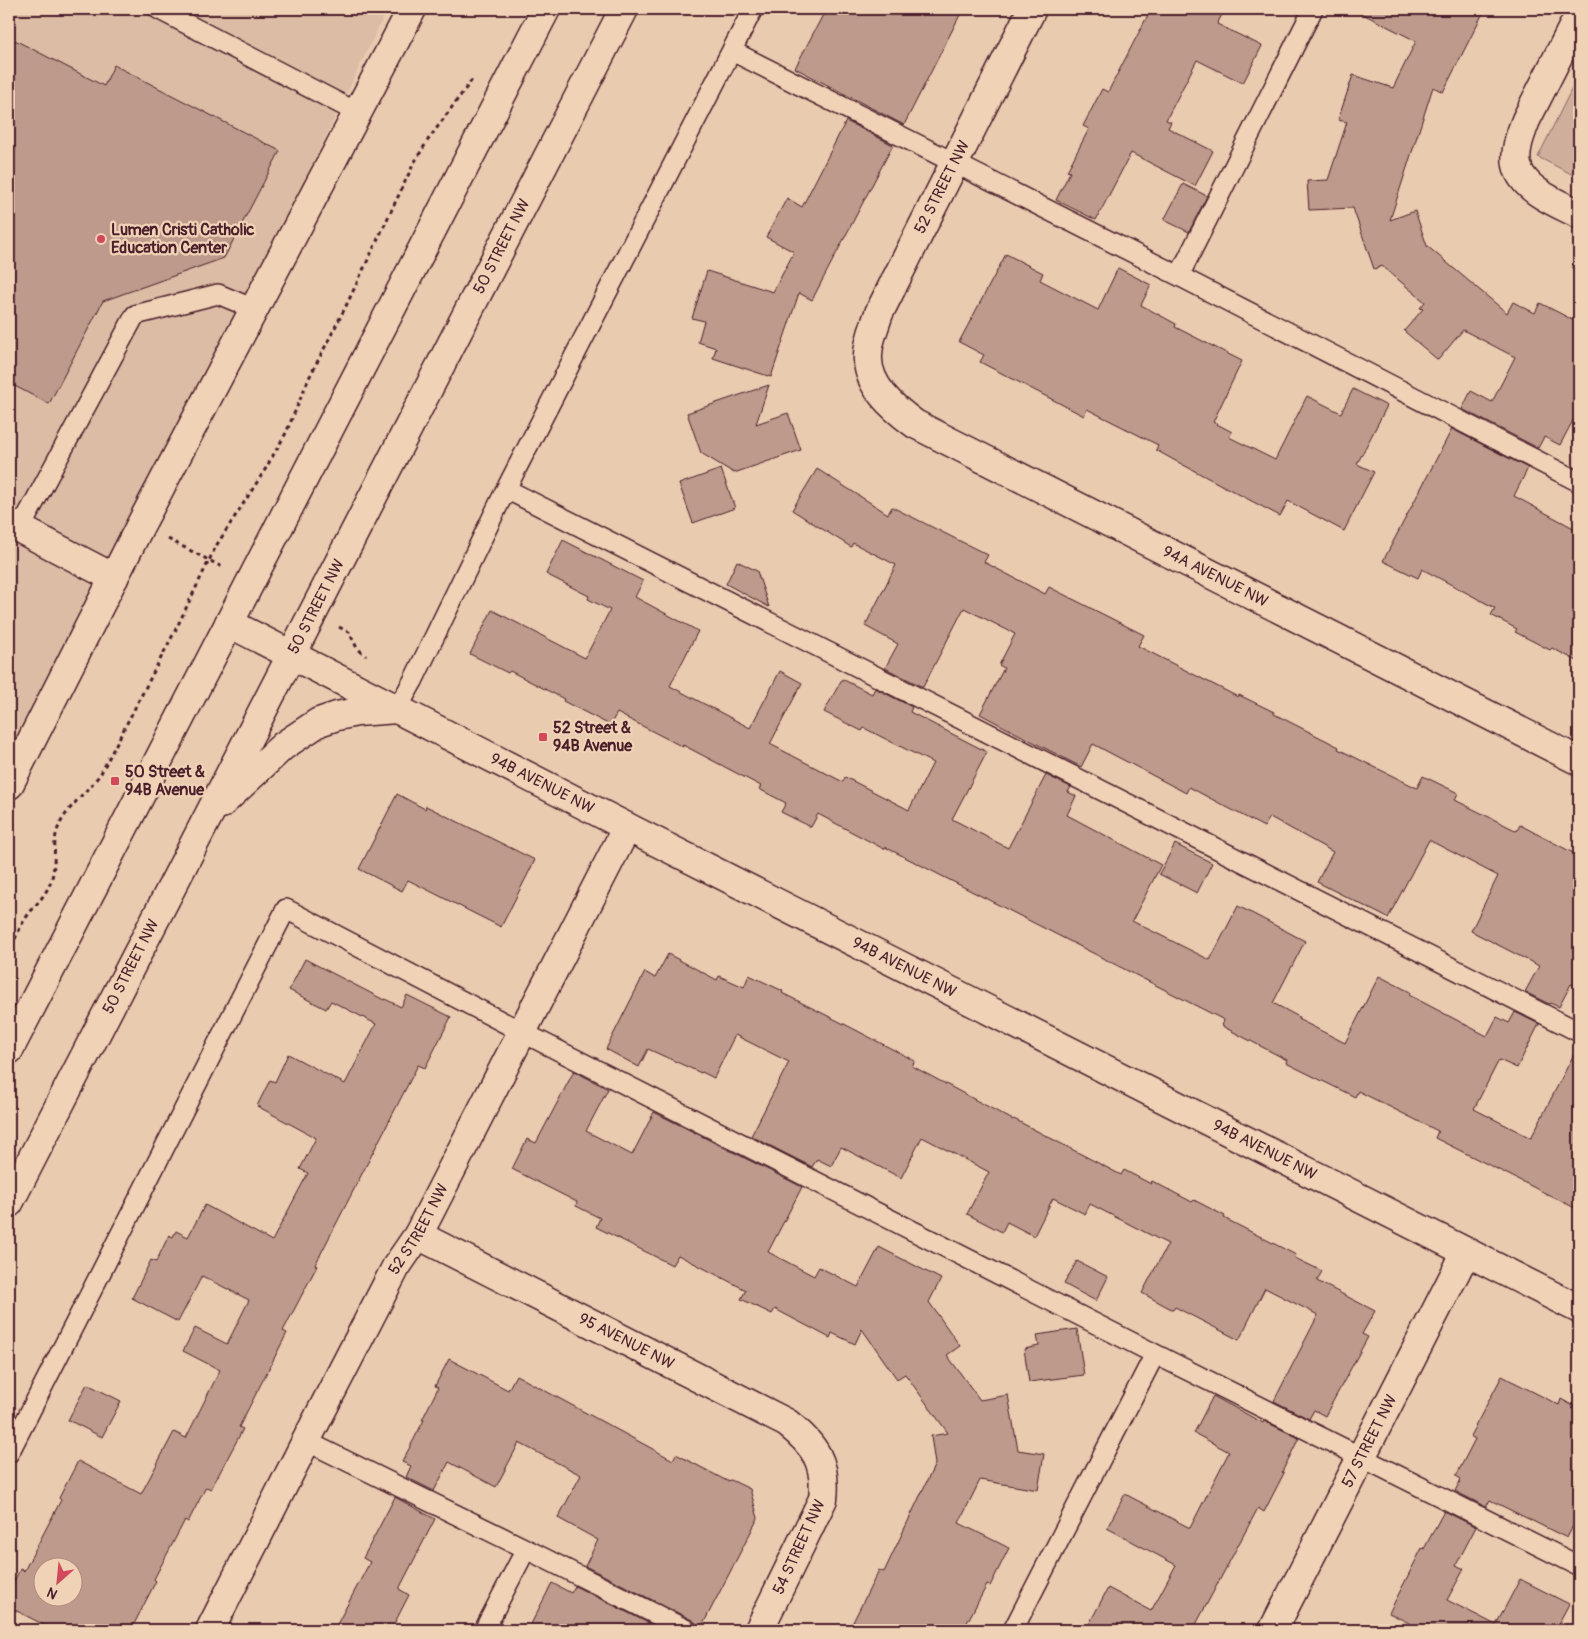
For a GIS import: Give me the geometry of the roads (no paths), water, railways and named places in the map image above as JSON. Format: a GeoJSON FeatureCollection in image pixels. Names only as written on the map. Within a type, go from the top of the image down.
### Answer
{"type":"FeatureCollection","features":[{"type":"Feature","properties":{"kind":"street"},"geometry":{"type":"LineString","coordinates":[[9,1050],[546,9]]}},
{"type":"Feature","properties":{"kind":"street","name":"50 STREET NW"},"geometry":{"type":"LineString","coordinates":[[9,1203],[290,654],[624,9]]}},
{"type":"Feature","properties":{"kind":"street","name":"52 STREET NW"},"geometry":{"type":"LineString","coordinates":[[869,371],[868,355],[879,313],[1032,9]]}},
{"type":"Feature","properties":{"kind":"street"},"geometry":{"type":"LineString","coordinates":[[9,785],[114,578],[358,113],[408,10]]}},
{"type":"Feature","properties":{"kind":"street"},"geometry":{"type":"LineString","coordinates":[[1579,15],[1526,120],[1519,137],[1517,165],[1522,177],[1533,188],[1545,197],[1579,214]]}},
{"type":"Feature","properties":{"kind":"street","name":"94A AVENUE NW"},"geometry":{"type":"LineString","coordinates":[[869,371],[880,392],[898,411],[915,424],[1579,761]]}},
{"type":"Feature","properties":{"kind":"street"},"geometry":{"type":"LineString","coordinates":[[14,526],[114,578]]}},
{"type":"Feature","properties":{"kind":"street","name":"94B AVENUE NW"},"geometry":{"type":"LineString","coordinates":[[229,623],[627,827],[1579,1309]]}},
{"type":"Feature","properties":{"kind":"street"},"geometry":{"type":"LineString","coordinates":[[206,818],[283,746],[319,722],[357,712],[397,709]]}},
{"type":"Feature","properties":{"kind":"street","name":"52 STREET NW"},"geometry":{"type":"LineString","coordinates":[[210,1630],[396,1267],[418,1235],[627,827]]}},
{"type":"Feature","properties":{"kind":"street","name":"95 AVENUE NW"},"geometry":{"type":"LineString","coordinates":[[418,1235],[787,1423],[803,1436],[820,1462]]}},
{"type":"Feature","properties":{"kind":"street","name":"57 STREET NW"},"geometry":{"type":"LineString","coordinates":[[1273,1630],[1466,1252]]}},
{"type":"Feature","properties":{"kind":"street","name":"54 STREET NW"},"geometry":{"type":"LineString","coordinates":[[759,1630],[823,1499],[825,1482],[820,1462]]}},
{"type":"Feature","properties":{"kind":"lane"},"geometry":{"type":"LineString","coordinates":[[158,9],[358,113]]}},
{"type":"Feature","properties":{"kind":"lane"},"geometry":{"type":"LineString","coordinates":[[397,709],[413,681],[506,489],[753,9]]}},
{"type":"Feature","properties":{"kind":"lane"},"geometry":{"type":"LineString","coordinates":[[1180,276],[1313,9]]}},
{"type":"Feature","properties":{"kind":"lane"},"geometry":{"type":"LineString","coordinates":[[732,51],[1180,276],[1579,482]]}},
{"type":"Feature","properties":{"kind":"lane"},"geometry":{"type":"LineString","coordinates":[[14,526],[135,315],[218,294],[254,309]]}},
{"type":"Feature","properties":{"kind":"lane"},"geometry":{"type":"LineString","coordinates":[[506,489],[1579,1032]]}},
{"type":"Feature","properties":{"kind":"lane"},"geometry":{"type":"LineString","coordinates":[[9,1453],[286,910],[1155,1354],[1579,1566]]}},
{"type":"Feature","properties":{"kind":"lane"},"geometry":{"type":"LineString","coordinates":[[1013,1630],[1155,1354]]}},
{"type":"Feature","properties":{"kind":"lane"},"geometry":{"type":"LineString","coordinates":[[306,1441],[526,1548],[687,1630]]}},
{"type":"Feature","properties":{"kind":"lane"},"geometry":{"type":"LineString","coordinates":[[484,1630],[526,1548]]}},
{"type":"Feature","properties":{"kind":"place","name":"Lumen Cristi Catholic Education Center"},"geometry":{"type":"Point","coordinates":[101,239]}},
{"type":"Feature","properties":{"kind":"place","name":"52 Street & 94B Avenue"},"geometry":{"type":"Point","coordinates":[543,737]}},
{"type":"Feature","properties":{"kind":"place","name":"50 Street & 94B Avenue"},"geometry":{"type":"Point","coordinates":[115,781]}}]}
